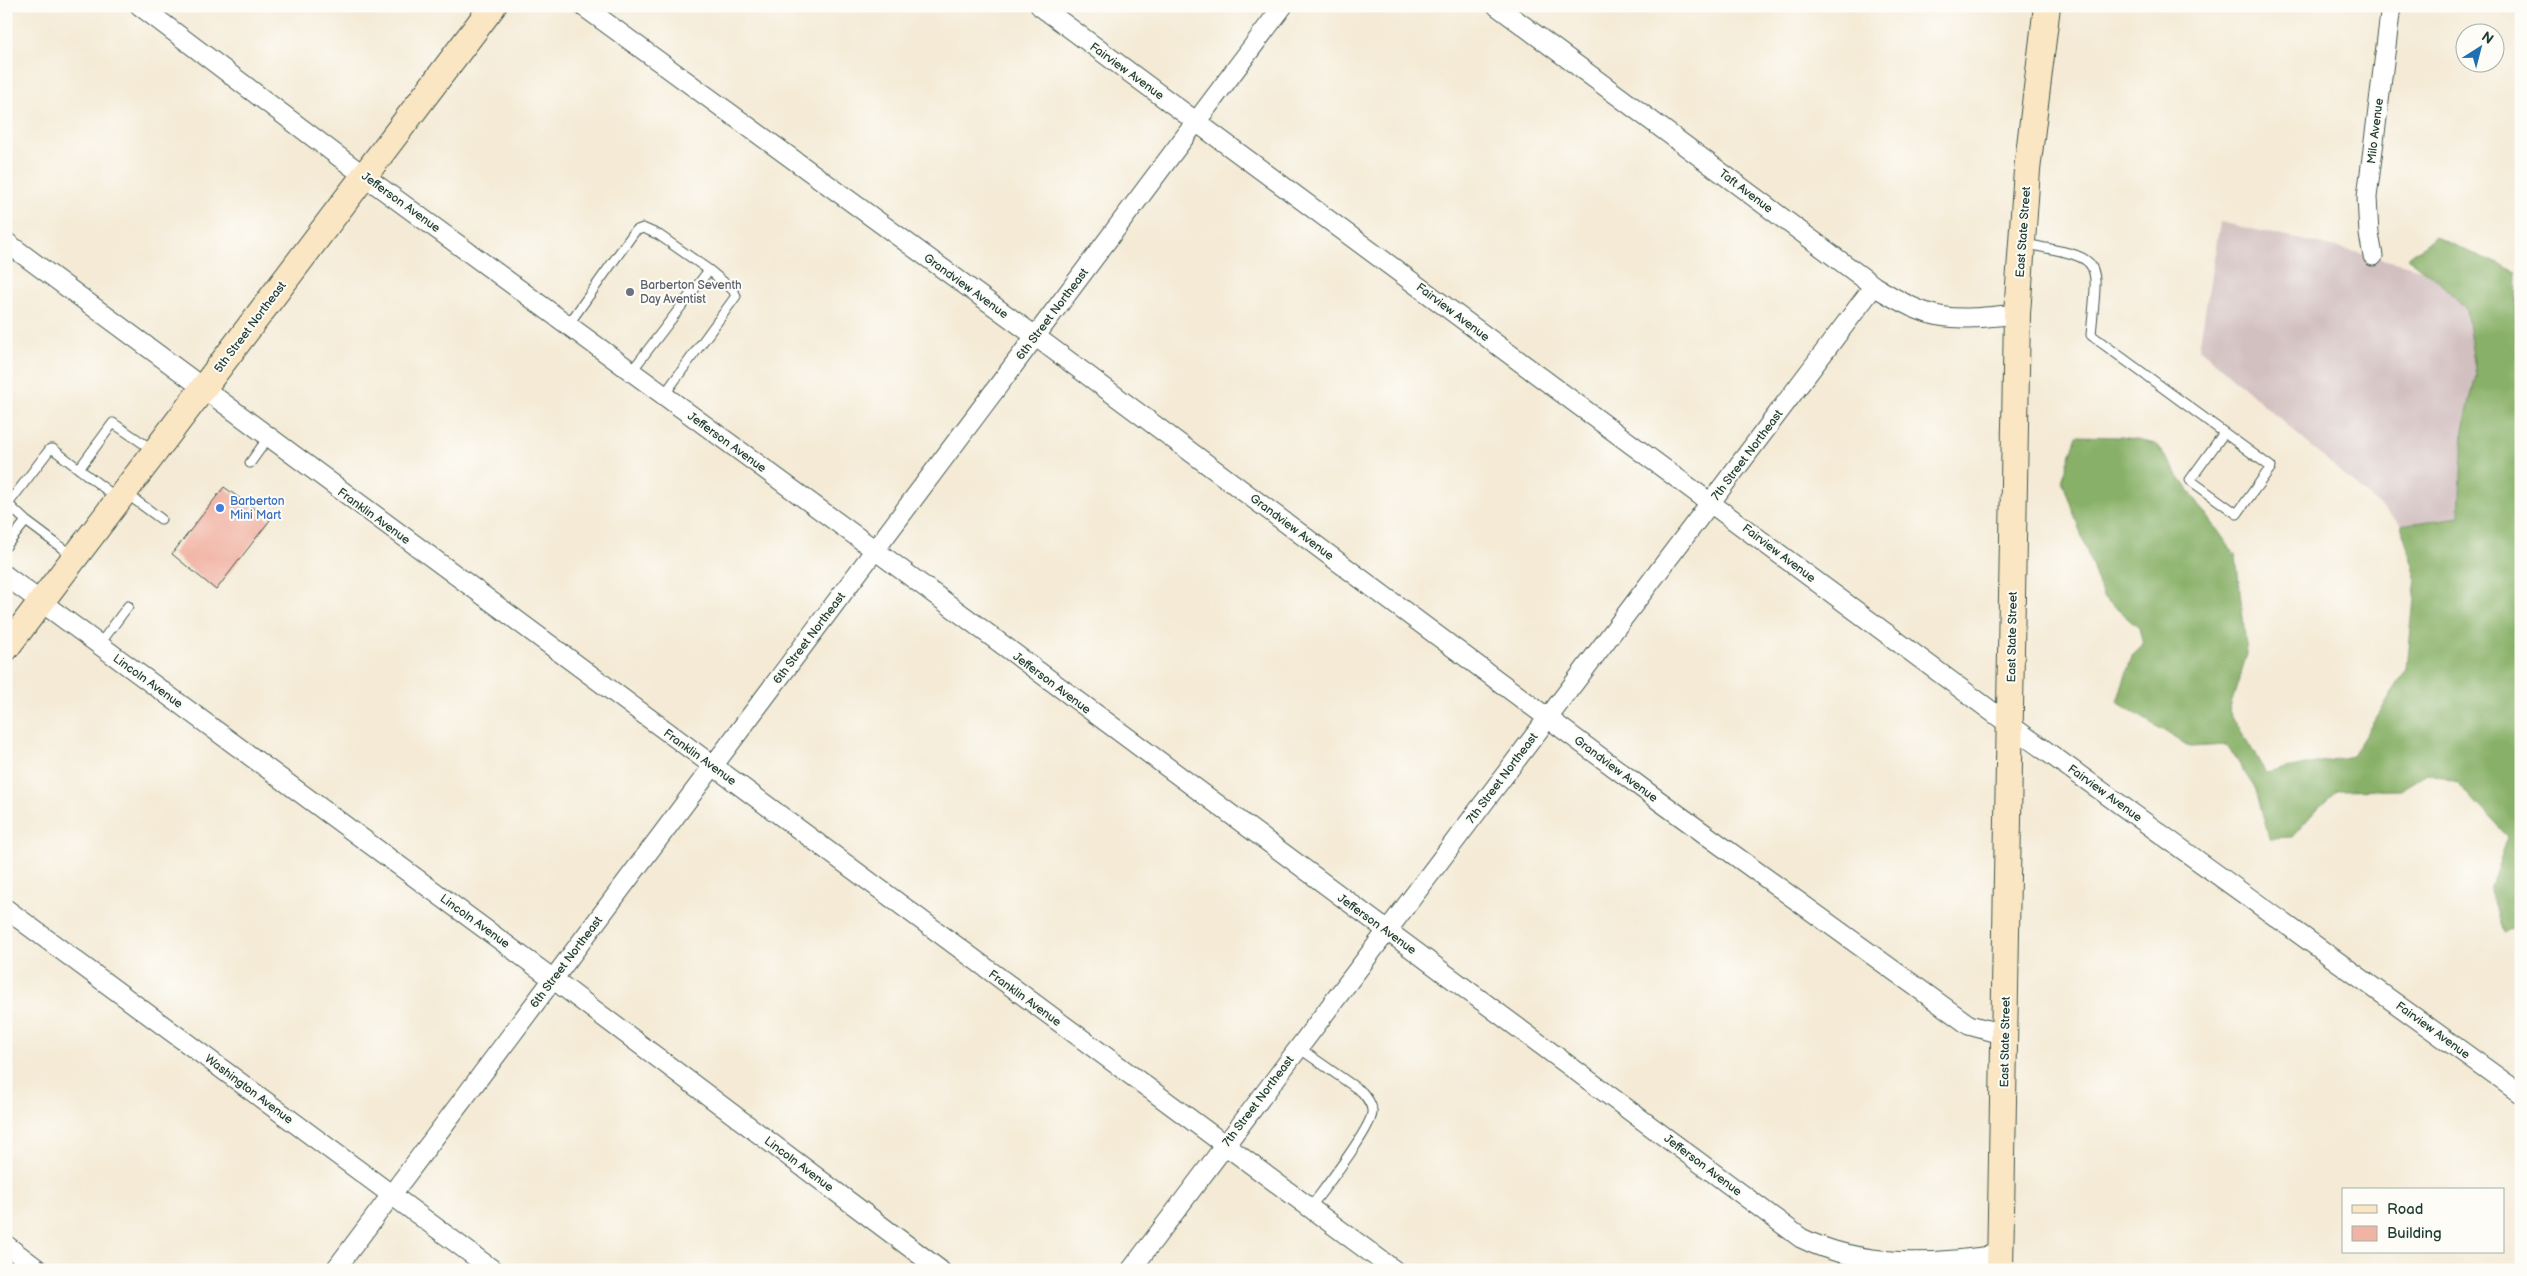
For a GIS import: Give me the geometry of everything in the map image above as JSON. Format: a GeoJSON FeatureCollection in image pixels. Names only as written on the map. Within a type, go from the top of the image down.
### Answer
{"type":"FeatureCollection","features":[{"type":"Feature","properties":{"kind":"street","name":"Jefferson Avenue"},"geometry":{"type":"LineString","coordinates":[[140,6],[364,175],[875,550],[1386,932],[1464,987],[1801,1238],[1835,1252],[1862,1258],[2000,1262]]}},
{"type":"Feature","properties":{"kind":"street","name":"5th Street Northeast"},"geometry":{"type":"LineString","coordinates":[[6,648],[493,6]]}},
{"type":"Feature","properties":{"kind":"street","name":"Grandview Avenue"},"geometry":{"type":"LineString","coordinates":[[583,6],[1036,336],[1658,800],[1969,1025],[2006,1035]]}},
{"type":"Feature","properties":{"kind":"street","name":"Fairview Avenue"},"geometry":{"type":"LineString","coordinates":[[1040,6],[2010,724],[2521,1094]]}},
{"type":"Feature","properties":{"kind":"street","name":"6th Street Northeast"},"geometry":{"type":"LineString","coordinates":[[335,1270],[1284,6]]}},
{"type":"Feature","properties":{"kind":"street","name":"Taft Avenue"},"geometry":{"type":"LineString","coordinates":[[1497,6],[1874,286],[1905,305],[1942,318],[1964,320],[2018,314]]}},
{"type":"Feature","properties":{"kind":"street","name":"East State Street"},"geometry":{"type":"LineString","coordinates":[[2000,1262],[2006,1035],[2018,314],[2032,110],[2046,6]]}},
{"type":"Feature","properties":{"kind":"street","name":"Milo Avenue"},"geometry":{"type":"LineString","coordinates":[[2373,256],[2369,234],[2367,197],[2391,6]]}},
{"type":"Feature","properties":{"kind":"street","name":"Franklin Avenue"},"geometry":{"type":"LineString","coordinates":[[6,242],[203,390],[1394,1270]]}},
{"type":"Feature","properties":{"kind":"street","name":"7th Street Northeast"},"geometry":{"type":"LineString","coordinates":[[1131,1270],[1874,286]]}},
{"type":"Feature","properties":{"kind":"street","name":"Lincoln Avenue"},"geometry":{"type":"LineString","coordinates":[[6,576],[553,978],[940,1270]]}},
{"type":"Feature","properties":{"kind":"street","name":"Washington Avenue"},"geometry":{"type":"LineString","coordinates":[[6,909],[493,1270]]}},
{"type":"Feature","properties":{"kind":"street"},"geometry":{"type":"LineString","coordinates":[[6,1246],[39,1270]]}},
{"type":"Feature","properties":{"kind":"lane"},"geometry":{"type":"LineString","coordinates":[[568,325],[634,231],[643,228],[659,235],[709,270],[734,290],[736,296],[664,395]]}},
{"type":"Feature","properties":{"kind":"lane"},"geometry":{"type":"LineString","coordinates":[[2022,244],[2076,254],[2090,261],[2096,275],[2091,335],[2224,433],[2270,468],[2237,514],[2190,480],[2224,433]]}},
{"type":"Feature","properties":{"kind":"lane"},"geometry":{"type":"LineString","coordinates":[[631,372],[709,270]]}},
{"type":"Feature","properties":{"kind":"lane"},"geometry":{"type":"LineString","coordinates":[[79,469],[113,423],[116,422],[156,452]]}},
{"type":"Feature","properties":{"kind":"lane"},"geometry":{"type":"LineString","coordinates":[[250,464],[268,438]]}},
{"type":"Feature","properties":{"kind":"lane"},"geometry":{"type":"LineString","coordinates":[[75,558],[26,521],[8,504],[50,450],[161,519]]}},
{"type":"Feature","properties":{"kind":"lane"},"geometry":{"type":"LineString","coordinates":[[6,546],[26,521]]}},
{"type":"Feature","properties":{"kind":"lane"},"geometry":{"type":"LineString","coordinates":[[99,646],[128,606]]}},
{"type":"Feature","properties":{"kind":"lane"},"geometry":{"type":"LineString","coordinates":[[1299,1048],[1362,1092],[1369,1099],[1372,1112],[1364,1131],[1310,1208]]}},
{"type":"Feature","properties":{"kind":"shaded area"},"geometry":{"type":"Polygon","coordinates":[[[2220,222],[2355,252],[2425,270],[2466,309],[2476,376],[2463,430],[2459,517],[2401,525],[2199,348],[2220,222]]]}},
{"type":"Feature","properties":{"kind":"shaded area"},"geometry":{"type":"Polygon","coordinates":[[[2029,1266],[2081,1270],[2029,1270],[2029,1266]]]}},
{"type":"Feature","properties":{"kind":"green space"},"geometry":{"type":"Polygon","coordinates":[[[2435,237],[2517,272],[2515,346],[2521,351],[2521,921],[2504,933],[2490,889],[2508,837],[2457,782],[2427,773],[2402,789],[2338,790],[2318,808],[2292,837],[2269,838],[2256,790],[2227,745],[2190,747],[2117,702],[2132,656],[2143,645],[2139,628],[2103,597],[2062,480],[2077,436],[2122,437],[2156,444],[2236,556],[2247,654],[2229,711],[2266,773],[2352,756],[2407,669],[2416,577],[2401,525],[2459,517],[2463,430],[2476,376],[2466,309],[2436,279],[2407,258],[2435,237]]]}},
{"type":"Feature","properties":{"kind":"building"},"geometry":{"type":"Polygon","coordinates":[[[224,487],[270,520],[216,590],[172,554],[224,487]]]}},
{"type":"Feature","properties":{"kind":"place","name":"Barberton Seventh Day Aventist"},"geometry":{"type":"Point","coordinates":[630,292]}},
{"type":"Feature","properties":{"kind":"place","name":"Barberton Mini Mart"},"geometry":{"type":"Point","coordinates":[220,508]}}]}
